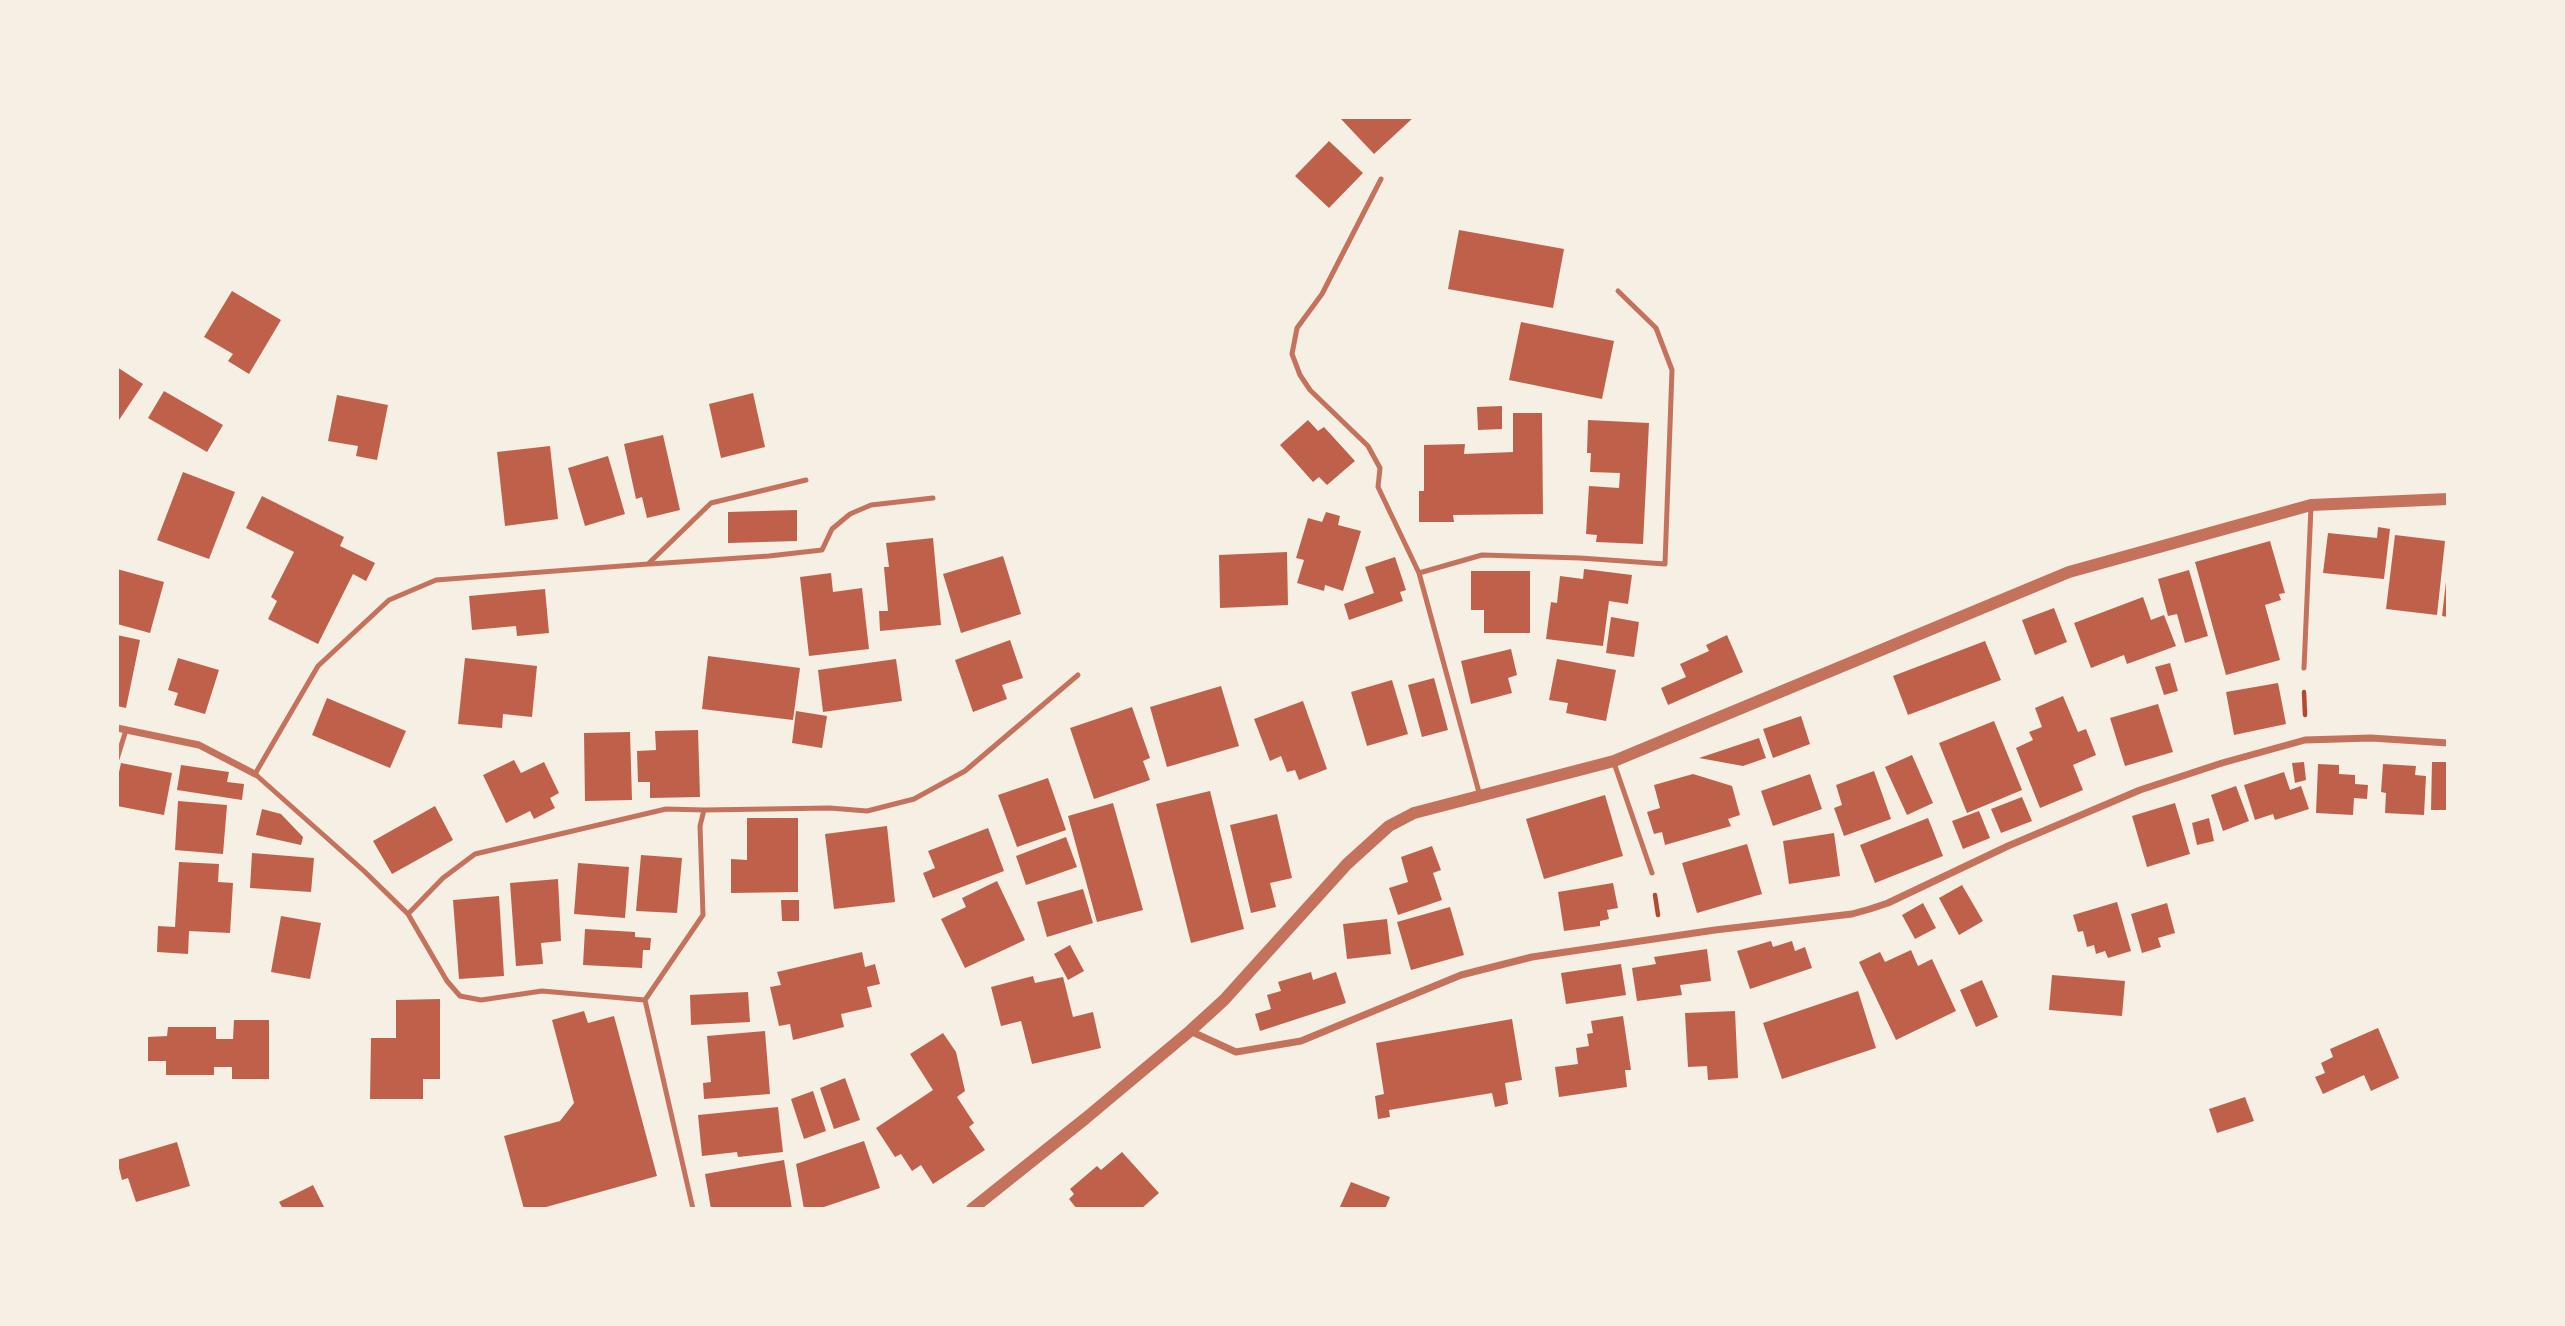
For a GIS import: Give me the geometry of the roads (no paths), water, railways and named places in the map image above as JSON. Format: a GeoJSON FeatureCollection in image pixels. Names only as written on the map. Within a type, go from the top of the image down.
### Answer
{"type":"FeatureCollection","features":[{"type":"Feature","properties":{"kind":"street"},"geometry":{"type":"LineString","coordinates":[[972,1209],[1190,1031],[1224,1000],[1348,864],[1389,827],[1414,813],[1614,761],[2069,572],[2311,505],[2448,499]]}},
{"type":"Feature","properties":{"kind":"street"},"geometry":{"type":"LineString","coordinates":[[117,728],[199,745],[255,774]]}},
{"type":"Feature","properties":{"kind":"street"},"geometry":{"type":"LineString","coordinates":[[1190,1031],[1236,1052],[1301,1041],[1461,975],[1532,957],[1662,940],[1715,930],[1852,914],[1888,903],[2008,846],[2140,790],[2305,740],[2371,738],[2448,743]]}},
{"type":"Feature","properties":{"kind":"lane"},"geometry":{"type":"LineString","coordinates":[[1381,179],[1322,295],[1297,328],[1292,354],[1310,390],[1368,446],[1380,468],[1378,487],[1419,573],[1480,796]]}},
{"type":"Feature","properties":{"kind":"lane"},"geometry":{"type":"LineString","coordinates":[[1419,573],[1482,555],[1665,564],[1672,370],[1656,328],[1618,291]]}},
{"type":"Feature","properties":{"kind":"lane"},"geometry":{"type":"LineString","coordinates":[[648,564],[711,503],[806,481]]}},
{"type":"Feature","properties":{"kind":"lane"},"geometry":{"type":"LineString","coordinates":[[645,1000],[542,991],[481,1000],[460,996],[447,982],[408,914],[255,774],[318,666],[389,600],[436,580],[822,550],[832,529],[850,514],[871,505],[933,498]]}},
{"type":"Feature","properties":{"kind":"lane"},"geometry":{"type":"LineString","coordinates":[[2304,668],[2311,505]]}},
{"type":"Feature","properties":{"kind":"lane"},"geometry":{"type":"LineString","coordinates":[[408,914],[443,878],[475,854],[666,809],[830,808],[867,811],[914,799],[965,771],[1078,675]]}},
{"type":"Feature","properties":{"kind":"lane"},"geometry":{"type":"LineString","coordinates":[[117,759],[126,730]]}},
{"type":"Feature","properties":{"kind":"lane"},"geometry":{"type":"LineString","coordinates":[[1614,761],[1652,873]]}},
{"type":"Feature","properties":{"kind":"lane"},"geometry":{"type":"LineString","coordinates":[[693,1209],[645,1000],[702,915],[700,826],[704,810]]}}]}
